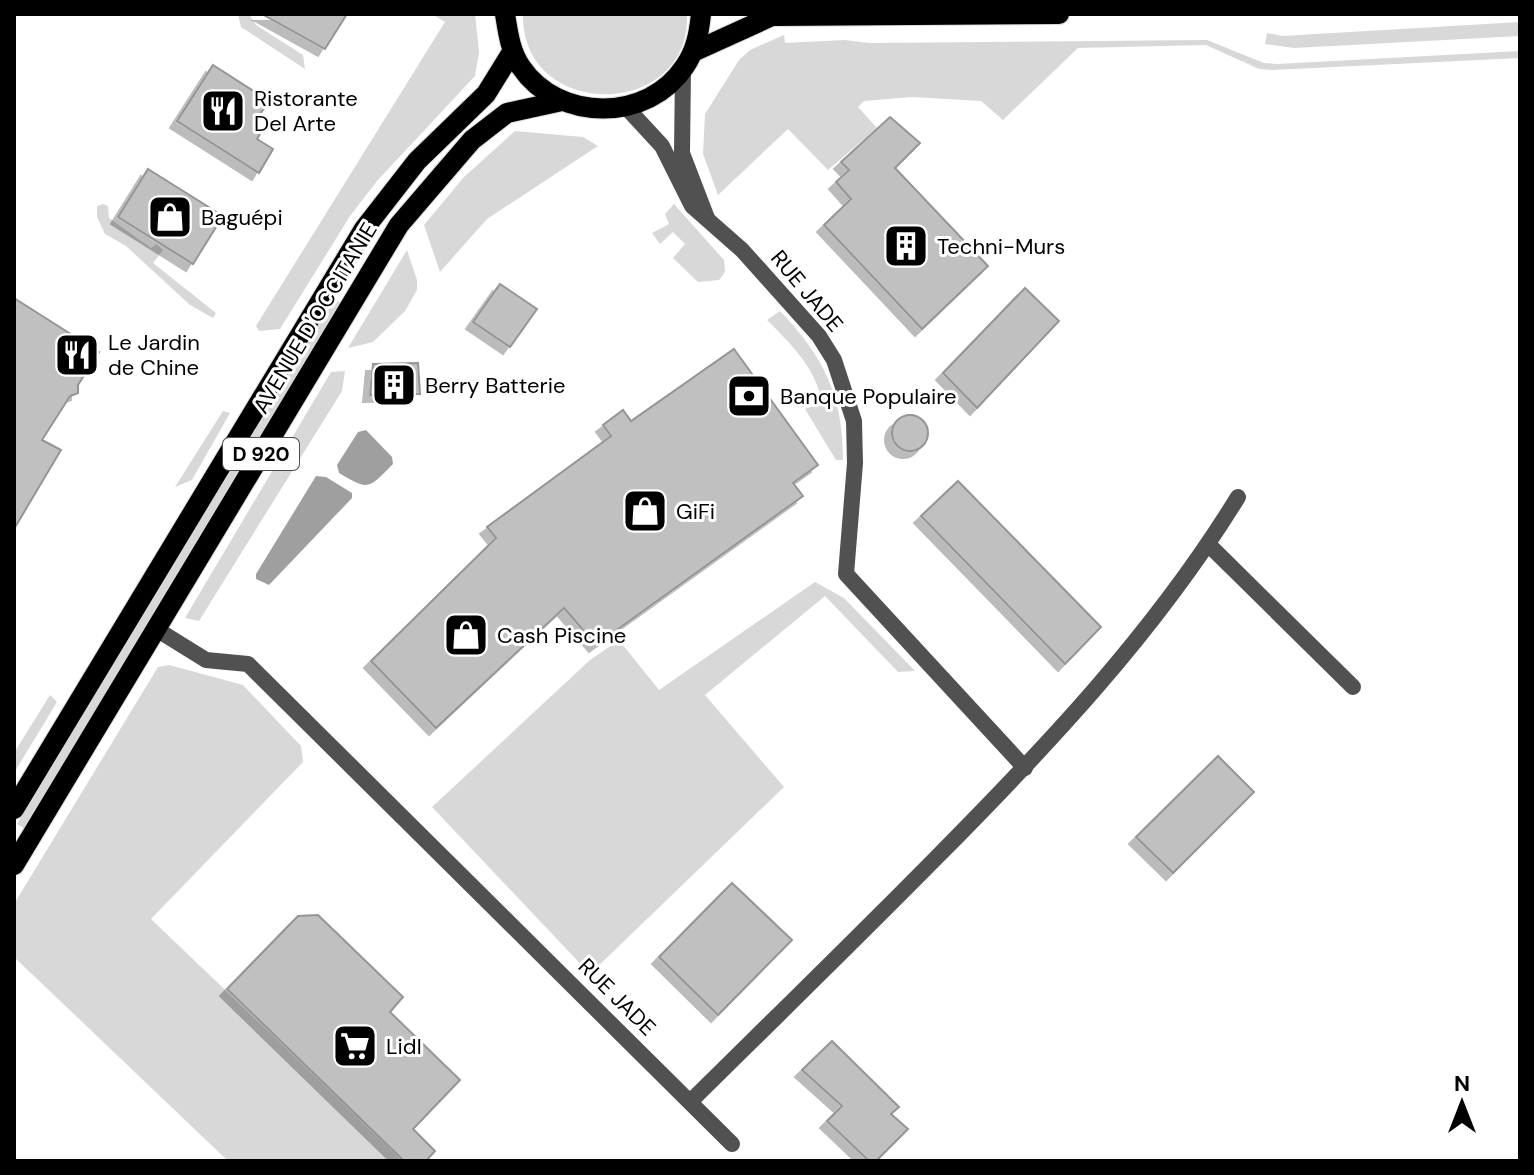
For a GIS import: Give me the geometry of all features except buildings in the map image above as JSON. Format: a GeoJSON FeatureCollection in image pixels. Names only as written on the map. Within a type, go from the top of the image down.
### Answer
{"type":"FeatureCollection","features":[{"type":"Feature","properties":{"kind":"main road"},"geometry":{"type":"LineString","coordinates":[[505,14],[512,52],[533,82],[562,101],[593,109],[626,107],[657,94],[688,61],[772,16],[1059,14]]}},
{"type":"Feature","properties":{"kind":"main road"},"geometry":{"type":"LineString","coordinates":[[688,61],[701,14]]}},
{"type":"Feature","properties":{"kind":"main road","name":"AVENUE D'OCCITANIE"},"geometry":{"type":"LineString","coordinates":[[14,809],[364,229],[417,161],[486,94],[512,52]]}},
{"type":"Feature","properties":{"kind":"main road","name":"AVENUE D'OCCITANIE"},"geometry":{"type":"LineString","coordinates":[[14,865],[399,225],[472,140],[507,113],[562,101]]}},
{"type":"Feature","properties":{"kind":"street","name":"RUE JADE"},"geometry":{"type":"LineString","coordinates":[[688,61],[682,153],[707,218]]}},
{"type":"Feature","properties":{"kind":"street","name":"RUE JADE"},"geometry":{"type":"LineString","coordinates":[[626,107],[651,130],[692,206],[742,250],[819,336],[843,379],[854,421],[855,463],[844,563],[846,574],[1025,768]]}},
{"type":"Feature","properties":{"kind":"street"},"geometry":{"type":"LineString","coordinates":[[691,1101],[1025,768],[1117,666],[1209,545],[1238,497]]}},
{"type":"Feature","properties":{"kind":"street"},"geometry":{"type":"LineString","coordinates":[[1209,545],[1353,687]]}},
{"type":"Feature","properties":{"kind":"street","name":"RUE JADE"},"geometry":{"type":"LineString","coordinates":[[156,629],[206,660],[248,664],[732,1144]]}},
{"type":"Feature","properties":{"kind":"shaded area"},"geometry":{"type":"Polygon","coordinates":[[[238,14],[249,14],[256,25],[303,55],[305,69],[241,27],[238,14]]]}},
{"type":"Feature","properties":{"kind":"shaded area"},"geometry":{"type":"Polygon","coordinates":[[[432,14],[475,14],[479,52],[475,76],[377,181],[350,216],[280,329],[259,331],[256,326],[445,22],[432,14]]]}},
{"type":"Feature","properties":{"kind":"shaded area"},"geometry":{"type":"Polygon","coordinates":[[[523,14],[687,14],[681,49],[663,74],[636,89],[606,94],[575,89],[548,74],[530,49],[523,14]]]}},
{"type":"Feature","properties":{"kind":"shaded area"},"geometry":{"type":"Polygon","coordinates":[[[1520,22],[1520,36],[1294,48],[1265,44],[1267,33],[1282,36],[1520,22]]]}},
{"type":"Feature","properties":{"kind":"shaded area"},"geometry":{"type":"Polygon","coordinates":[[[784,35],[785,43],[845,40],[869,43],[1207,40],[1264,63],[1277,64],[1520,51],[1520,58],[1272,70],[1259,69],[1206,45],[1078,48],[1003,120],[981,101],[912,97],[864,101],[858,107],[877,128],[828,170],[788,129],[718,195],[703,154],[705,114],[739,60],[750,50],[784,35]]]}},
{"type":"Feature","properties":{"kind":"shaded area"},"geometry":{"type":"Polygon","coordinates":[[[515,131],[583,137],[598,146],[487,219],[440,272],[424,225],[464,177],[515,131]]]}},
{"type":"Feature","properties":{"kind":"shaded area"},"geometry":{"type":"Polygon","coordinates":[[[674,204],[724,260],[725,272],[719,280],[698,282],[673,258],[685,244],[673,232],[660,244],[652,233],[669,224],[665,214],[674,204]]]}},
{"type":"Feature","properties":{"kind":"shaded area"},"geometry":{"type":"Polygon","coordinates":[[[97,206],[108,206],[109,218],[151,248],[156,244],[163,250],[153,263],[216,313],[213,318],[190,305],[126,246],[105,234],[97,217],[97,206]]]}},
{"type":"Feature","properties":{"kind":"shaded area"},"geometry":{"type":"Polygon","coordinates":[[[407,250],[417,280],[417,290],[405,311],[373,342],[348,348],[407,250]]]}},
{"type":"Feature","properties":{"kind":"shaded area"},"geometry":{"type":"Polygon","coordinates":[[[332,298],[341,303],[25,829],[17,824],[332,298]]]}},
{"type":"Feature","properties":{"kind":"shaded area"},"geometry":{"type":"Polygon","coordinates":[[[780,311],[808,345],[828,379],[839,416],[843,460],[836,460],[805,409],[822,403],[815,379],[801,357],[767,320],[780,311]]]}},
{"type":"Feature","properties":{"kind":"shaded area"},"geometry":{"type":"Polygon","coordinates":[[[345,371],[342,391],[199,621],[185,618],[331,372],[345,371]]]}},
{"type":"Feature","properties":{"kind":"shaded area"},"geometry":{"type":"Polygon","coordinates":[[[223,411],[230,413],[192,480],[175,487],[223,411]]]}},
{"type":"Feature","properties":{"kind":"shaded area"},"geometry":{"type":"Polygon","coordinates":[[[366,430],[392,457],[393,464],[373,483],[363,485],[339,473],[337,465],[358,432],[366,430]]]}},
{"type":"Feature","properties":{"kind":"shaded area"},"geometry":{"type":"Polygon","coordinates":[[[316,476],[326,477],[352,493],[352,498],[269,585],[256,579],[256,574],[316,476]]]}},
{"type":"Feature","properties":{"kind":"shaded area"},"geometry":{"type":"Polygon","coordinates":[[[815,582],[844,598],[915,671],[898,672],[825,596],[705,695],[784,787],[590,974],[432,807],[590,660],[619,640],[659,690],[815,582]]]}},
{"type":"Feature","properties":{"kind":"shaded area"},"geometry":{"type":"Polygon","coordinates":[[[169,665],[243,685],[301,746],[303,762],[151,919],[404,1161],[228,1161],[14,957],[14,904],[158,667],[169,665]]]}},
{"type":"Feature","properties":{"kind":"shaded area"},"geometry":{"type":"Polygon","coordinates":[[[50,695],[57,702],[14,773],[14,753],[50,695]]]}},
{"type":"Feature","properties":{"kind":"place","name":"Ristorante Del Arte"},"geometry":{"type":"Point","coordinates":[223,111]}},
{"type":"Feature","properties":{"kind":"place","name":"Baguépi"},"geometry":{"type":"Point","coordinates":[170,217]}},
{"type":"Feature","properties":{"kind":"place","name":"Techni-Murs"},"geometry":{"type":"Point","coordinates":[906,246]}},
{"type":"Feature","properties":{"kind":"place","name":"Le Jardin de Chine"},"geometry":{"type":"Point","coordinates":[77,355]}},
{"type":"Feature","properties":{"kind":"place","name":"Berry Batterie"},"geometry":{"type":"Point","coordinates":[394,385]}},
{"type":"Feature","properties":{"kind":"place","name":"Banque Populaire"},"geometry":{"type":"Point","coordinates":[749,396]}},
{"type":"Feature","properties":{"kind":"place","name":"GiFi"},"geometry":{"type":"Point","coordinates":[645,511]}},
{"type":"Feature","properties":{"kind":"place","name":"Cash Piscine"},"geometry":{"type":"Point","coordinates":[466,635]}},
{"type":"Feature","properties":{"kind":"place","name":"Lidl"},"geometry":{"type":"Point","coordinates":[355,1046]}}]}
